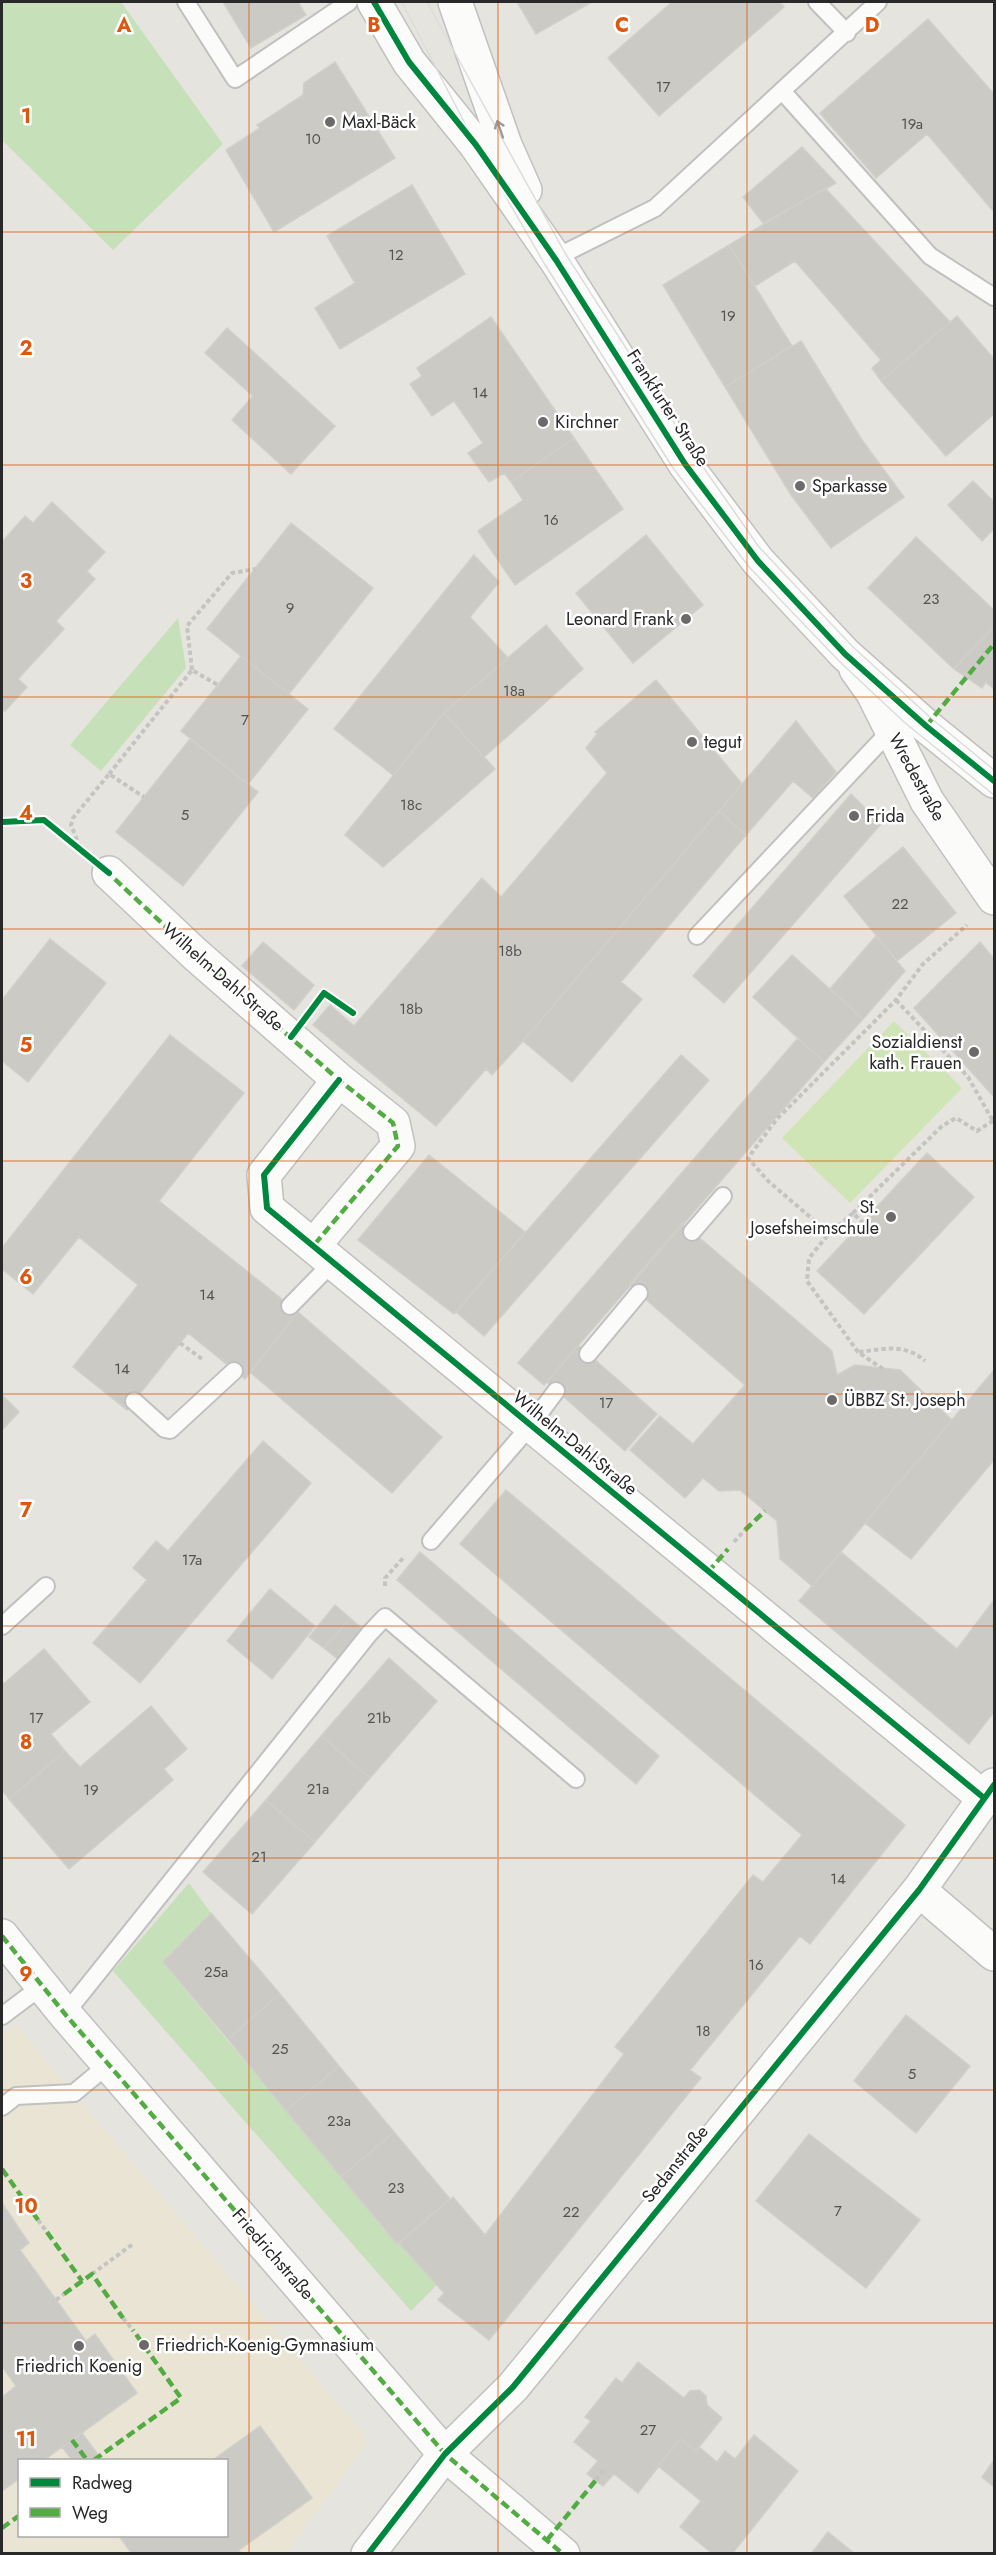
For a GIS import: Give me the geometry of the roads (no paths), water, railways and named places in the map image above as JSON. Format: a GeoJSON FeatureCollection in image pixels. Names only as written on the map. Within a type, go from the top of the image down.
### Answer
{"type":"FeatureCollection","features":[{"type":"Feature","properties":{"kind":"street","name":"Frankfurter Straße"},"geometry":{"type":"LineString","coordinates":[[374,2],[409,62],[476,145],[556,260],[685,464],[758,561],[845,654],[926,726],[994,781]]}},
{"type":"Feature","properties":{"kind":"street","name":"Frankfurter Straße"},"geometry":{"type":"LineString","coordinates":[[455,2],[505,145],[556,260]]}},
{"type":"Feature","properties":{"kind":"street","name":"Wredestraße"},"geometry":{"type":"LineString","coordinates":[[845,654],[873,693],[927,801],[994,898]]}},
{"type":"Feature","properties":{"kind":"street","name":"Wilhelm-Dahl-Straße"},"geometry":{"type":"LineString","coordinates":[[109,873],[195,954],[339,1080],[393,1123],[399,1146],[324,1253]]}},
{"type":"Feature","properties":{"kind":"street","name":"Wilhelm-Dahl-Straße"},"geometry":{"type":"LineString","coordinates":[[339,1080],[264,1175],[267,1208],[530,1426],[989,1792]]}},
{"type":"Feature","properties":{"kind":"street","name":"Sedanstraße"},"geometry":{"type":"LineString","coordinates":[[368,2553],[445,2454],[513,2387],[919,1890],[989,1792]]}},
{"type":"Feature","properties":{"kind":"street"},"geometry":{"type":"LineString","coordinates":[[919,1890],[994,1954]]}},
{"type":"Feature","properties":{"kind":"street","name":"Friedrichstraße"},"geometry":{"type":"LineString","coordinates":[[2,1936],[65,2014],[445,2454],[562,2553]]}},
{"type":"Feature","properties":{"kind":"lane"},"geometry":{"type":"LineString","coordinates":[[186,2],[235,79],[349,2]]}},
{"type":"Feature","properties":{"kind":"lane"},"geometry":{"type":"LineString","coordinates":[[817,2],[847,33]]}},
{"type":"Feature","properties":{"kind":"lane"},"geometry":{"type":"LineString","coordinates":[[556,260],[565,253],[655,208],[879,2]]}},
{"type":"Feature","properties":{"kind":"lane"},"geometry":{"type":"LineString","coordinates":[[783,92],[930,256],[994,297]]}},
{"type":"Feature","properties":{"kind":"lane"},"geometry":{"type":"LineString","coordinates":[[697,936],[891,730]]}},
{"type":"Feature","properties":{"kind":"lane"},"geometry":{"type":"LineString","coordinates":[[693,1232],[723,1196]]}},
{"type":"Feature","properties":{"kind":"lane"},"geometry":{"type":"LineString","coordinates":[[290,1306],[324,1253]]}},
{"type":"Feature","properties":{"kind":"lane"},"geometry":{"type":"LineString","coordinates":[[588,1354],[639,1293]]}},
{"type":"Feature","properties":{"kind":"lane"},"geometry":{"type":"LineString","coordinates":[[134,1401],[165,1429],[170,1430],[234,1371]]}},
{"type":"Feature","properties":{"kind":"lane"},"geometry":{"type":"LineString","coordinates":[[431,1541],[530,1426],[556,1391]]}},
{"type":"Feature","properties":{"kind":"lane"},"geometry":{"type":"LineString","coordinates":[[2,1626],[46,1586]]}},
{"type":"Feature","properties":{"kind":"lane"},"geometry":{"type":"LineString","coordinates":[[65,2014],[385,1617],[576,1779]]}},
{"type":"Feature","properties":{"kind":"lane"},"geometry":{"type":"LineString","coordinates":[[2,2016],[42,1986]]}},
{"type":"Feature","properties":{"kind":"lane"},"geometry":{"type":"LineString","coordinates":[[2,2107],[16,2096],[74,2093],[109,2064]]}},
{"type":"Feature","properties":{"kind":"tram line"},"geometry":{"type":"LineString","coordinates":[[402,2],[476,145],[544,263],[673,468],[750,568],[840,662],[904,722],[994,795]]}},
{"type":"Feature","properties":{"kind":"tram line"},"geometry":{"type":"LineString","coordinates":[[427,2],[565,253],[696,457],[759,547],[852,646],[932,719],[994,770]]}},
{"type":"Feature","properties":{"kind":"place","name":"Maxl-Bäck"},"geometry":{"type":"Point","coordinates":[330,122]}},
{"type":"Feature","properties":{"kind":"place","name":"Kirchner"},"geometry":{"type":"Point","coordinates":[543,422]}},
{"type":"Feature","properties":{"kind":"place","name":"Sparkasse"},"geometry":{"type":"Point","coordinates":[800,486]}},
{"type":"Feature","properties":{"kind":"place","name":"Leonard Frank"},"geometry":{"type":"Point","coordinates":[686,619]}},
{"type":"Feature","properties":{"kind":"place","name":"tegut"},"geometry":{"type":"Point","coordinates":[692,742]}},
{"type":"Feature","properties":{"kind":"place","name":"Frida"},"geometry":{"type":"Point","coordinates":[854,816]}},
{"type":"Feature","properties":{"kind":"place","name":"Sozialdienst kath. Frauen"},"geometry":{"type":"Point","coordinates":[974,1052]}},
{"type":"Feature","properties":{"kind":"place","name":"St. Josefsheimschule"},"geometry":{"type":"Point","coordinates":[891,1217]}},
{"type":"Feature","properties":{"kind":"place","name":"ÜBBZ St. Joseph"},"geometry":{"type":"Point","coordinates":[832,1400]}},
{"type":"Feature","properties":{"kind":"place","name":"Friedrich-Koenig-Gymnasium"},"geometry":{"type":"Point","coordinates":[144,2345]}},
{"type":"Feature","properties":{"kind":"place","name":"Friedrich Koenig"},"geometry":{"type":"Point","coordinates":[79,2346]}}]}
